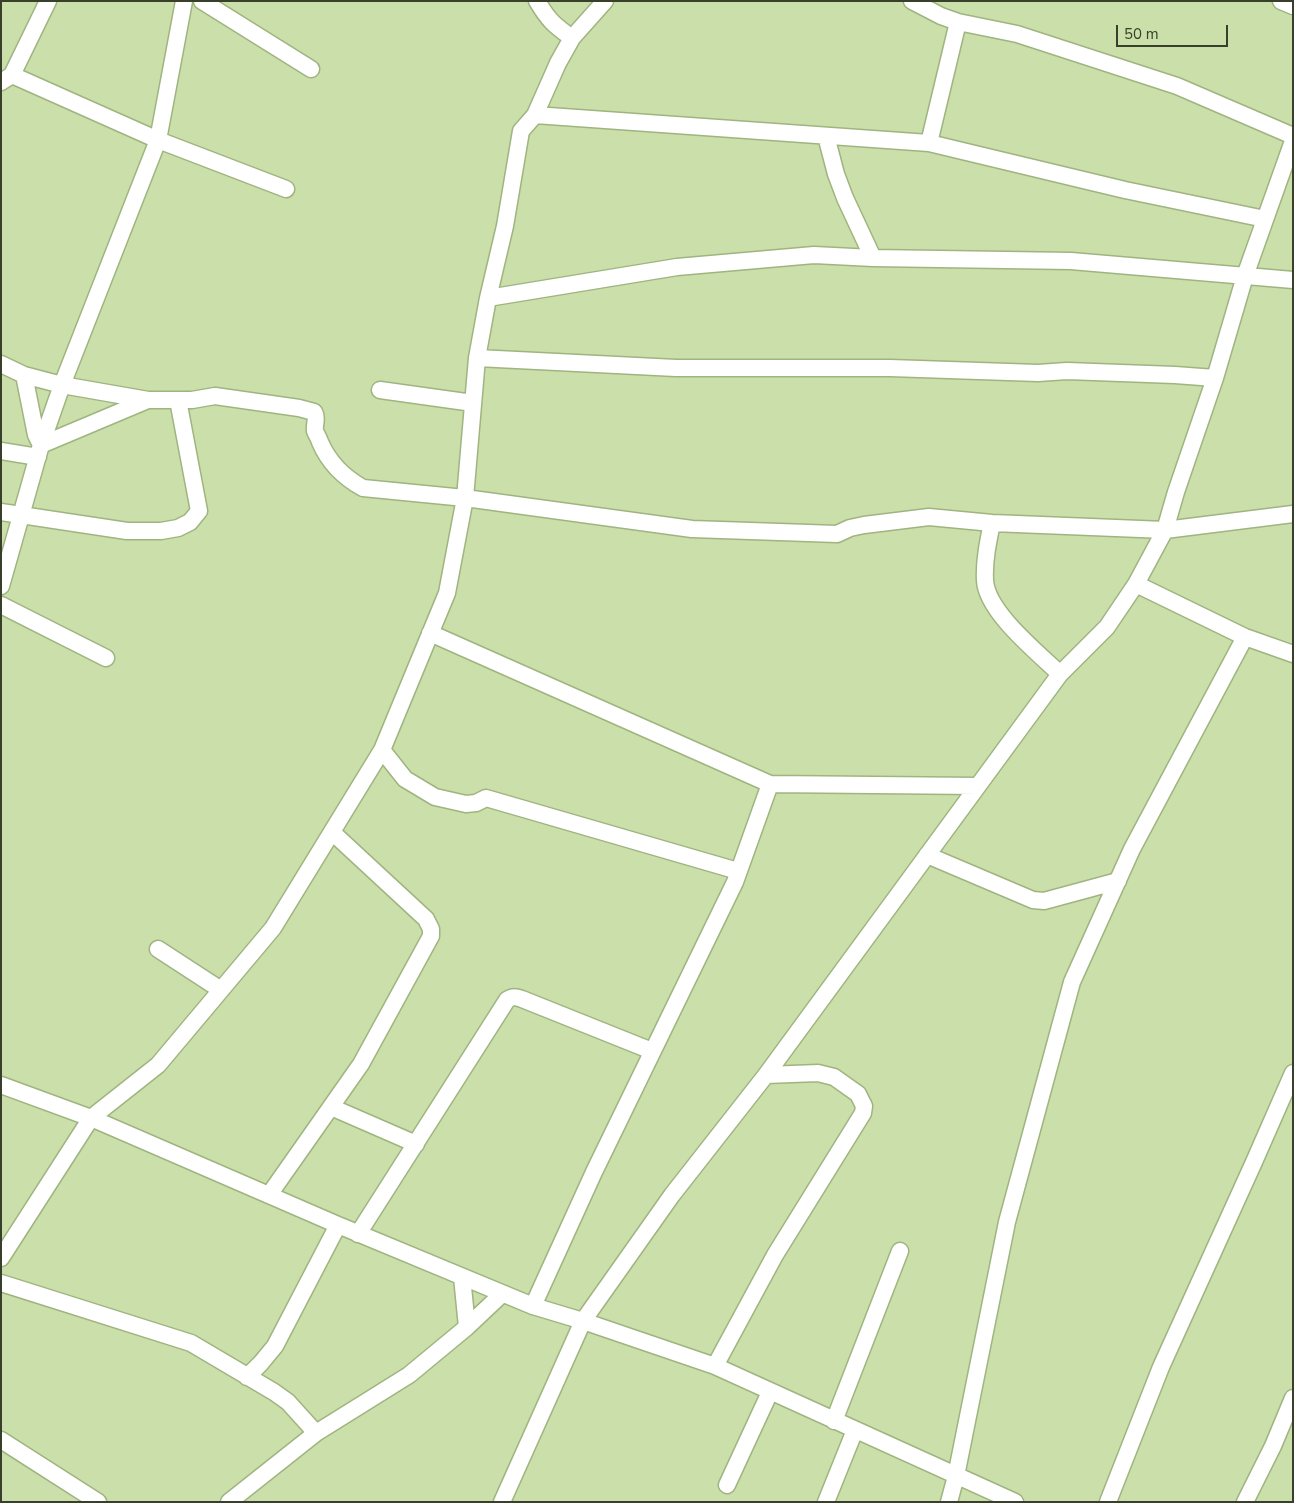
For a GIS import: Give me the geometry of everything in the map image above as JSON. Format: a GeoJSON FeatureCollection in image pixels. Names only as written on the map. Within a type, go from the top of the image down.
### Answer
{"type":"FeatureCollection","features":[{"type":"Feature","properties":{"kind":"street"},"geometry":{"type":"LineString","coordinates":[[1,586],[40,451],[62,385],[158,140],[184,1]]}},
{"type":"Feature","properties":{"kind":"street"},"geometry":{"type":"LineString","coordinates":[[202,1],[311,69]]}},
{"type":"Feature","properties":{"kind":"street"},"geometry":{"type":"LineString","coordinates":[[537,1],[548,19],[572,38]]}},
{"type":"Feature","properties":{"kind":"street"},"geometry":{"type":"LineString","coordinates":[[1,1258],[91,1118],[158,1064],[273,928],[382,750],[447,593],[466,498],[477,358],[488,298],[505,226],[521,131],[535,115],[558,63],[572,38],[605,1]]}},
{"type":"Feature","properties":{"kind":"street"},"geometry":{"type":"LineString","coordinates":[[912,1],[941,16],[958,22],[1017,34],[1177,86],[1293,136]]}},
{"type":"Feature","properties":{"kind":"street"},"geometry":{"type":"LineString","coordinates":[[1281,1],[1293,6]]}},
{"type":"Feature","properties":{"kind":"street"},"geometry":{"type":"LineString","coordinates":[[46,2],[7,78],[158,140],[286,189]]}},
{"type":"Feature","properties":{"kind":"street"},"geometry":{"type":"LineString","coordinates":[[929,143],[958,22]]}},
{"type":"Feature","properties":{"kind":"street"},"geometry":{"type":"LineString","coordinates":[[535,115],[929,143],[1125,190],[1265,219]]}},
{"type":"Feature","properties":{"kind":"street"},"geometry":{"type":"LineString","coordinates":[[826,136],[836,174],[845,198],[873,258]]}},
{"type":"Feature","properties":{"kind":"street"},"geometry":{"type":"LineString","coordinates":[[502,1502],[583,1321],[672,1195],[766,1075],[1060,674],[1107,627],[1136,584],[1165,530],[1215,378],[1245,276],[1293,141]]}},
{"type":"Feature","properties":{"kind":"street"},"geometry":{"type":"LineString","coordinates":[[488,298],[677,267],[814,255],[873,258],[1071,260],[1293,280]]}},
{"type":"Feature","properties":{"kind":"street"},"geometry":{"type":"LineString","coordinates":[[477,358],[676,368],[890,368],[1038,373],[1067,371],[1215,378]]}},
{"type":"Feature","properties":{"kind":"street"},"geometry":{"type":"LineString","coordinates":[[1,364],[24,375],[62,385],[148,400],[192,400],[215,396],[299,408],[314,412],[316,414],[315,430],[323,449],[337,469],[349,480],[363,488],[466,498],[692,529],[837,534],[850,528],[864,525],[929,517],[992,523],[1165,530],[1293,514]]}},
{"type":"Feature","properties":{"kind":"street"},"geometry":{"type":"LineString","coordinates":[[24,375],[40,451]]}},
{"type":"Feature","properties":{"kind":"street"},"geometry":{"type":"LineString","coordinates":[[380,390],[473,403]]}},
{"type":"Feature","properties":{"kind":"street"},"geometry":{"type":"LineString","coordinates":[[1,451],[40,451],[148,400]]}},
{"type":"Feature","properties":{"kind":"street"},"geometry":{"type":"LineString","coordinates":[[1,512],[127,531],[161,531],[178,528],[190,522],[199,511],[178,400]]}},
{"type":"Feature","properties":{"kind":"street"},"geometry":{"type":"LineString","coordinates":[[992,523],[986,554],[985,581],[988,597],[998,613],[1060,674]]}},
{"type":"Feature","properties":{"kind":"street"},"geometry":{"type":"LineString","coordinates":[[1136,584],[1245,637],[1293,654]]}},
{"type":"Feature","properties":{"kind":"street"},"geometry":{"type":"LineString","coordinates":[[1,605],[106,658]]}},
{"type":"Feature","properties":{"kind":"street"},"geometry":{"type":"LineString","coordinates":[[430,633],[770,784],[978,786]]}},
{"type":"Feature","properties":{"kind":"street"},"geometry":{"type":"LineString","coordinates":[[948,1502],[956,1476],[1007,1222],[1072,982],[1132,849],[1245,637]]}},
{"type":"Feature","properties":{"kind":"street"},"geometry":{"type":"LineString","coordinates":[[382,750],[405,779],[435,797],[466,804],[476,803],[486,798],[738,871]]}},
{"type":"Feature","properties":{"kind":"street"},"geometry":{"type":"LineString","coordinates":[[533,1306],[594,1172],[734,882],[770,784]]}},
{"type":"Feature","properties":{"kind":"street"},"geometry":{"type":"LineString","coordinates":[[269,1195],[361,1064],[431,936],[431,929],[426,919],[332,832]]}},
{"type":"Feature","properties":{"kind":"street"},"geometry":{"type":"LineString","coordinates":[[927,855],[1033,900],[1044,900],[1118,881]]}},
{"type":"Feature","properties":{"kind":"street"},"geometry":{"type":"LineString","coordinates":[[158,949],[221,990]]}},
{"type":"Feature","properties":{"kind":"street"},"geometry":{"type":"LineString","coordinates":[[358,1234],[507,1000],[512,997],[522,999],[652,1051]]}},
{"type":"Feature","properties":{"kind":"street"},"geometry":{"type":"LineString","coordinates":[[715,1366],[776,1255],[863,1113],[864,1106],[858,1094],[834,1077],[818,1073],[766,1075]]}},
{"type":"Feature","properties":{"kind":"street"},"geometry":{"type":"LineString","coordinates":[[1108,1502],[1161,1367],[1293,1073]]}},
{"type":"Feature","properties":{"kind":"street"},"geometry":{"type":"LineString","coordinates":[[1,1085],[91,1118],[358,1234],[502,1294],[715,1366],[1015,1502]]}},
{"type":"Feature","properties":{"kind":"street"},"geometry":{"type":"LineString","coordinates":[[331,1108],[416,1144]]}},
{"type":"Feature","properties":{"kind":"street"},"geometry":{"type":"LineString","coordinates":[[248,1377],[275,1346],[338,1225]]}},
{"type":"Feature","properties":{"kind":"street"},"geometry":{"type":"LineString","coordinates":[[834,1421],[900,1251]]}},
{"type":"Feature","properties":{"kind":"street"},"geometry":{"type":"LineString","coordinates":[[462,1277],[467,1327]]}},
{"type":"Feature","properties":{"kind":"street"},"geometry":{"type":"LineString","coordinates":[[1,1283],[191,1343],[288,1402],[316,1433]]}},
{"type":"Feature","properties":{"kind":"street"},"geometry":{"type":"LineString","coordinates":[[229,1502],[316,1433],[409,1375],[467,1327],[502,1294]]}},
{"type":"Feature","properties":{"kind":"street"},"geometry":{"type":"LineString","coordinates":[[727,1485],[770,1392]]}},
{"type":"Feature","properties":{"kind":"street"},"geometry":{"type":"LineString","coordinates":[[1245,1502],[1273,1446],[1293,1398]]}},
{"type":"Feature","properties":{"kind":"street"},"geometry":{"type":"LineString","coordinates":[[826,1502],[855,1430]]}},
{"type":"Feature","properties":{"kind":"street"},"geometry":{"type":"LineString","coordinates":[[1,1440],[98,1502]]}}]}
